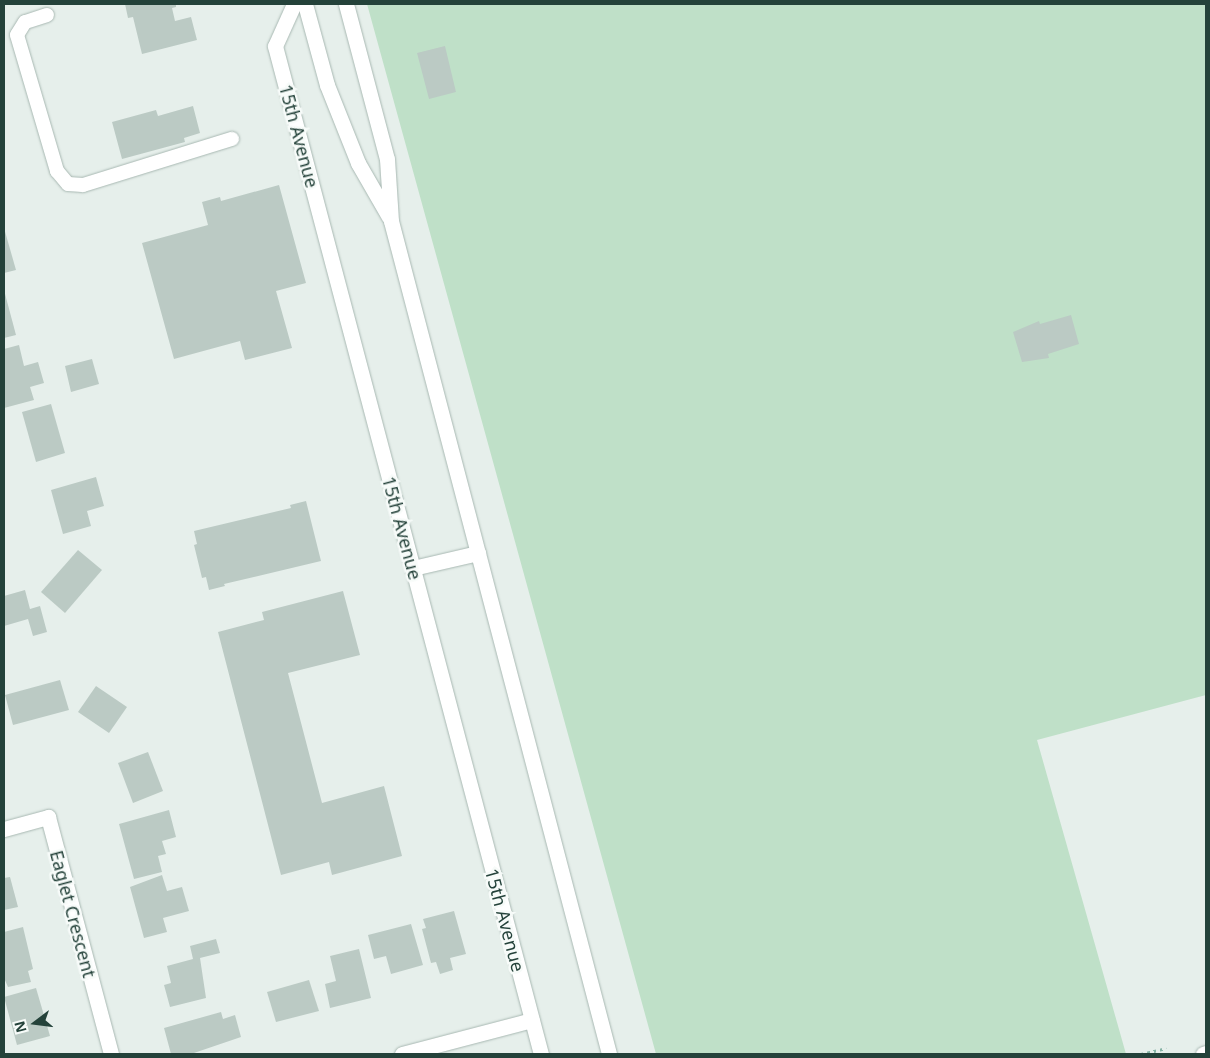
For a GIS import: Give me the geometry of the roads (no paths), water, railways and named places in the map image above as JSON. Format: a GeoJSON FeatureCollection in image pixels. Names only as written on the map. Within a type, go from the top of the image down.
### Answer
{"type":"FeatureCollection","features":[{"type":"Feature","properties":{"kind":"street","name":"15th Avenue"},"geometry":{"type":"LineString","coordinates":[[294,4],[275,46],[541,1054]]}},
{"type":"Feature","properties":{"kind":"street"},"geometry":{"type":"LineString","coordinates":[[305,4],[327,86],[358,163],[391,221]]}},
{"type":"Feature","properties":{"kind":"street"},"geometry":{"type":"LineString","coordinates":[[346,4],[387,159],[391,221],[609,1054]]}},
{"type":"Feature","properties":{"kind":"street"},"geometry":{"type":"LineString","coordinates":[[413,568],[478,553]]}},
{"type":"Feature","properties":{"kind":"street","name":"Eaglet Crescent"},"geometry":{"type":"LineString","coordinates":[[4,829],[48,818],[111,1054]]}},
{"type":"Feature","properties":{"kind":"street"},"geometry":{"type":"LineString","coordinates":[[402,1054],[532,1020]]}},
{"type":"Feature","properties":{"kind":"street"},"geometry":{"type":"LineString","coordinates":[[1202,1054],[1206,1053]]}},
{"type":"Feature","properties":{"kind":"lane"},"geometry":{"type":"LineString","coordinates":[[47,15],[24,22],[17,35],[57,171],[68,184],[83,184],[232,139]]}}]}
